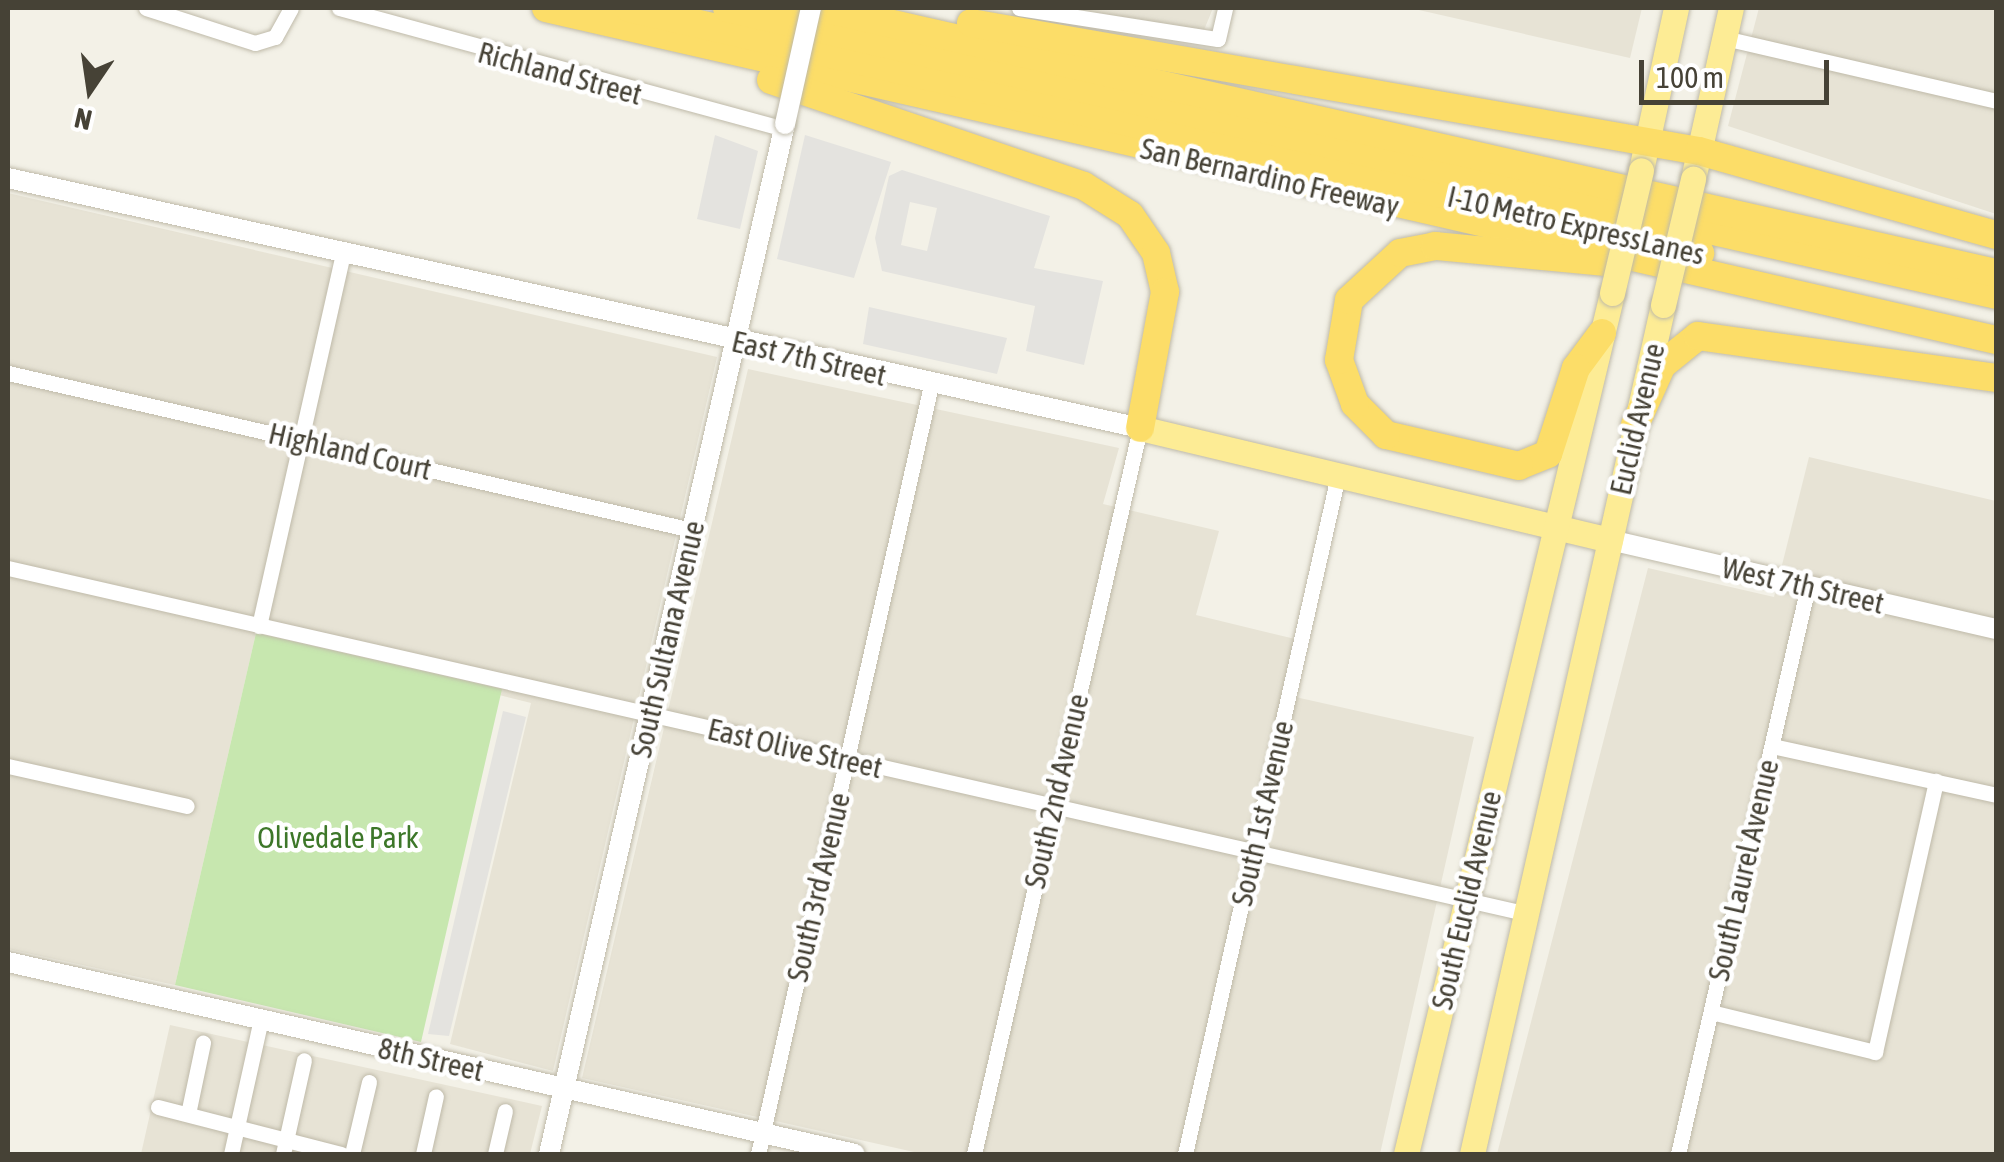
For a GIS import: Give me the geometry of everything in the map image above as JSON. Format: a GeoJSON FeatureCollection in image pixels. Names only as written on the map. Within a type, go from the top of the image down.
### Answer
{"type":"FeatureCollection","features":[{"type":"Feature","properties":{"kind":"highway","name":"San Bernardino Freeway"},"geometry":{"type":"LineString","coordinates":[[546,8],[626,18],[1996,340]]}},
{"type":"Feature","properties":{"kind":"highway","name":"I-10 Metro ExpressLanes"},"geometry":{"type":"LineString","coordinates":[[727,8],[1996,295]]}},
{"type":"Feature","properties":{"kind":"highway"},"geometry":{"type":"LineString","coordinates":[[822,8],[913,13],[1649,141],[1699,151],[1996,234]]}},
{"type":"Feature","properties":{"kind":"highway"},"geometry":{"type":"LineString","coordinates":[[822,8],[1996,273]]}},
{"type":"Feature","properties":{"kind":"highway","name":"I-10 Metro ExpressLanes"},"geometry":{"type":"LineString","coordinates":[[626,18],[1996,321]]}},
{"type":"Feature","properties":{"kind":"highway"},"geometry":{"type":"LineString","coordinates":[[626,18],[983,148],[1119,206],[1150,243],[1165,292],[1140,428]]}},
{"type":"Feature","properties":{"kind":"highway"},"geometry":{"type":"LineString","coordinates":[[1602,332],[1576,368],[1548,454],[1520,466],[1386,434],[1355,404],[1339,360],[1349,300],[1400,252],[1435,246],[1551,262],[1657,263]]}},
{"type":"Feature","properties":{"kind":"highway"},"geometry":{"type":"LineString","coordinates":[[1635,425],[1675,346],[1698,336],[1996,378]]}},
{"type":"Feature","properties":{"kind":"main road","name":"Euclid Avenue"},"geometry":{"type":"LineString","coordinates":[[1524,644],[1649,141],[1676,8]]}},
{"type":"Feature","properties":{"kind":"main road","name":"Euclid Avenue"},"geometry":{"type":"LineString","coordinates":[[1582,659],[1731,8]]}},
{"type":"Feature","properties":{"kind":"main road","name":"East 7th Street"},"geometry":{"type":"LineString","coordinates":[[1140,428],[1339,471],[1610,540]]}},
{"type":"Feature","properties":{"kind":"main road","name":"South Euclid Avenue"},"geometry":{"type":"LineString","coordinates":[[1406,1154],[1524,644]]}},
{"type":"Feature","properties":{"kind":"main road","name":"South Euclid Avenue"},"geometry":{"type":"LineString","coordinates":[[1472,1154],[1582,659]]}},
{"type":"Feature","properties":{"kind":"street"},"geometry":{"type":"LineString","coordinates":[[146,8],[254,42],[275,37],[291,8]]}},
{"type":"Feature","properties":{"kind":"street","name":"Richland Street"},"geometry":{"type":"LineString","coordinates":[[340,8],[785,126]]}},
{"type":"Feature","properties":{"kind":"street","name":"South Sultana Avenue"},"geometry":{"type":"LineString","coordinates":[[548,1154],[785,126],[822,8]]}},
{"type":"Feature","properties":{"kind":"street"},"geometry":{"type":"LineString","coordinates":[[1020,8],[1218,39],[1225,8]]}},
{"type":"Feature","properties":{"kind":"street"},"geometry":{"type":"LineString","coordinates":[[1724,38],[1996,101]]}},
{"type":"Feature","properties":{"kind":"street","name":"East 7th Street"},"geometry":{"type":"LineString","coordinates":[[8,178],[735,342],[1140,428]]}},
{"type":"Feature","properties":{"kind":"street"},"geometry":{"type":"LineString","coordinates":[[259,626],[343,252]]}},
{"type":"Feature","properties":{"kind":"street","name":"Highland Court"},"geometry":{"type":"LineString","coordinates":[[8,373],[692,530]]}},
{"type":"Feature","properties":{"kind":"street","name":"South 3rd Avenue"},"geometry":{"type":"LineString","coordinates":[[760,1145],[931,385]]}},
{"type":"Feature","properties":{"kind":"street","name":"South 2nd Avenue"},"geometry":{"type":"LineString","coordinates":[[974,1154],[1140,428]]}},
{"type":"Feature","properties":{"kind":"street","name":"South 1st Avenue"},"geometry":{"type":"LineString","coordinates":[[1185,1154],[1339,471]]}},
{"type":"Feature","properties":{"kind":"street","name":"West 7th Street"},"geometry":{"type":"LineString","coordinates":[[1610,540],[1996,629]]}},
{"type":"Feature","properties":{"kind":"street","name":"East Olive Street"},"geometry":{"type":"LineString","coordinates":[[8,568],[1524,913]]}},
{"type":"Feature","properties":{"kind":"street","name":"South Laurel Avenue"},"geometry":{"type":"LineString","coordinates":[[1678,1154],[1808,586]]}},
{"type":"Feature","properties":{"kind":"street"},"geometry":{"type":"LineString","coordinates":[[1772,746],[1996,795]]}},
{"type":"Feature","properties":{"kind":"street"},"geometry":{"type":"LineString","coordinates":[[8,766],[187,806]]}},
{"type":"Feature","properties":{"kind":"street"},"geometry":{"type":"LineString","coordinates":[[1711,1012],[1875,1052],[1936,781]]}},
{"type":"Feature","properties":{"kind":"street","name":"8th Street"},"geometry":{"type":"LineString","coordinates":[[8,962],[563,1090],[760,1145],[855,1154]]}},
{"type":"Feature","properties":{"kind":"street"},"geometry":{"type":"LineString","coordinates":[[231,1154],[261,1019]]}},
{"type":"Feature","properties":{"kind":"street"},"geometry":{"type":"LineString","coordinates":[[188,1114],[203,1043]]}},
{"type":"Feature","properties":{"kind":"street"},"geometry":{"type":"LineString","coordinates":[[283,1154],[304,1060]]}},
{"type":"Feature","properties":{"kind":"street"},"geometry":{"type":"LineString","coordinates":[[352,1154],[369,1082]]}},
{"type":"Feature","properties":{"kind":"street"},"geometry":{"type":"LineString","coordinates":[[423,1154],[436,1096]]}},
{"type":"Feature","properties":{"kind":"street"},"geometry":{"type":"LineString","coordinates":[[158,1108],[287,1136],[341,1154]]}},
{"type":"Feature","properties":{"kind":"street"},"geometry":{"type":"LineString","coordinates":[[495,1154],[505,1111]]}},
{"type":"Feature","properties":{"kind":"shaded area"},"geometry":{"type":"Polygon","coordinates":[[[1068,8],[1213,8],[1204,30],[1068,8]]]}},
{"type":"Feature","properties":{"kind":"shaded area"},"geometry":{"type":"Polygon","coordinates":[[[1410,8],[1642,8],[1630,58],[1410,8]]]}},
{"type":"Feature","properties":{"kind":"shaded area"},"geometry":{"type":"Polygon","coordinates":[[[1759,8],[1996,8],[1996,214],[1728,126],[1759,8]]]}},
{"type":"Feature","properties":{"kind":"shaded area"},"geometry":{"type":"Polygon","coordinates":[[[715,135],[758,151],[740,229],[697,219],[715,135]]]}},
{"type":"Feature","properties":{"kind":"shaded area"},"geometry":{"type":"Polygon","coordinates":[[[805,135],[891,162],[854,278],[777,259],[805,135]]]}},
{"type":"Feature","properties":{"kind":"shaded area"},"geometry":{"type":"Polygon","coordinates":[[[902,170],[1050,216],[1034,268],[1103,281],[1084,365],[1026,351],[1035,306],[882,271],[875,238],[889,176],[902,170]],[[910,202],[901,245],[927,251],[937,208],[910,202]]]}},
{"type":"Feature","properties":{"kind":"shaded area"},"geometry":{"type":"Polygon","coordinates":[[[8,193],[717,357],[553,1071],[450,1044],[531,703],[256,633],[175,985],[8,949],[8,193]]]}},
{"type":"Feature","properties":{"kind":"shaded area"},"geometry":{"type":"Polygon","coordinates":[[[869,307],[1007,338],[997,374],[863,344],[869,307]]]}},
{"type":"Feature","properties":{"kind":"shaded area"},"geometry":{"type":"Polygon","coordinates":[[[748,369],[1119,448],[1103,504],[1219,531],[1196,615],[1295,639],[1282,694],[1474,737],[1380,1154],[923,1154],[582,1078],[748,369]]]}},
{"type":"Feature","properties":{"kind":"shaded area"},"geometry":{"type":"Polygon","coordinates":[[[1809,457],[1996,501],[1996,1154],[1497,1154],[1648,568],[1774,597],[1809,457]]]}},
{"type":"Feature","properties":{"kind":"shaded area"},"geometry":{"type":"Polygon","coordinates":[[[503,711],[526,717],[449,1036],[428,1034],[503,711]]]}},
{"type":"Feature","properties":{"kind":"shaded area"},"geometry":{"type":"Polygon","coordinates":[[[170,1025],[542,1106],[530,1154],[141,1154],[170,1025]]]}},
{"type":"Feature","properties":{"kind":"green space","name":"Olivedale Park"},"geometry":{"type":"Polygon","coordinates":[[[256,633],[502,689],[421,1042],[175,985],[256,633]]]}}]}
